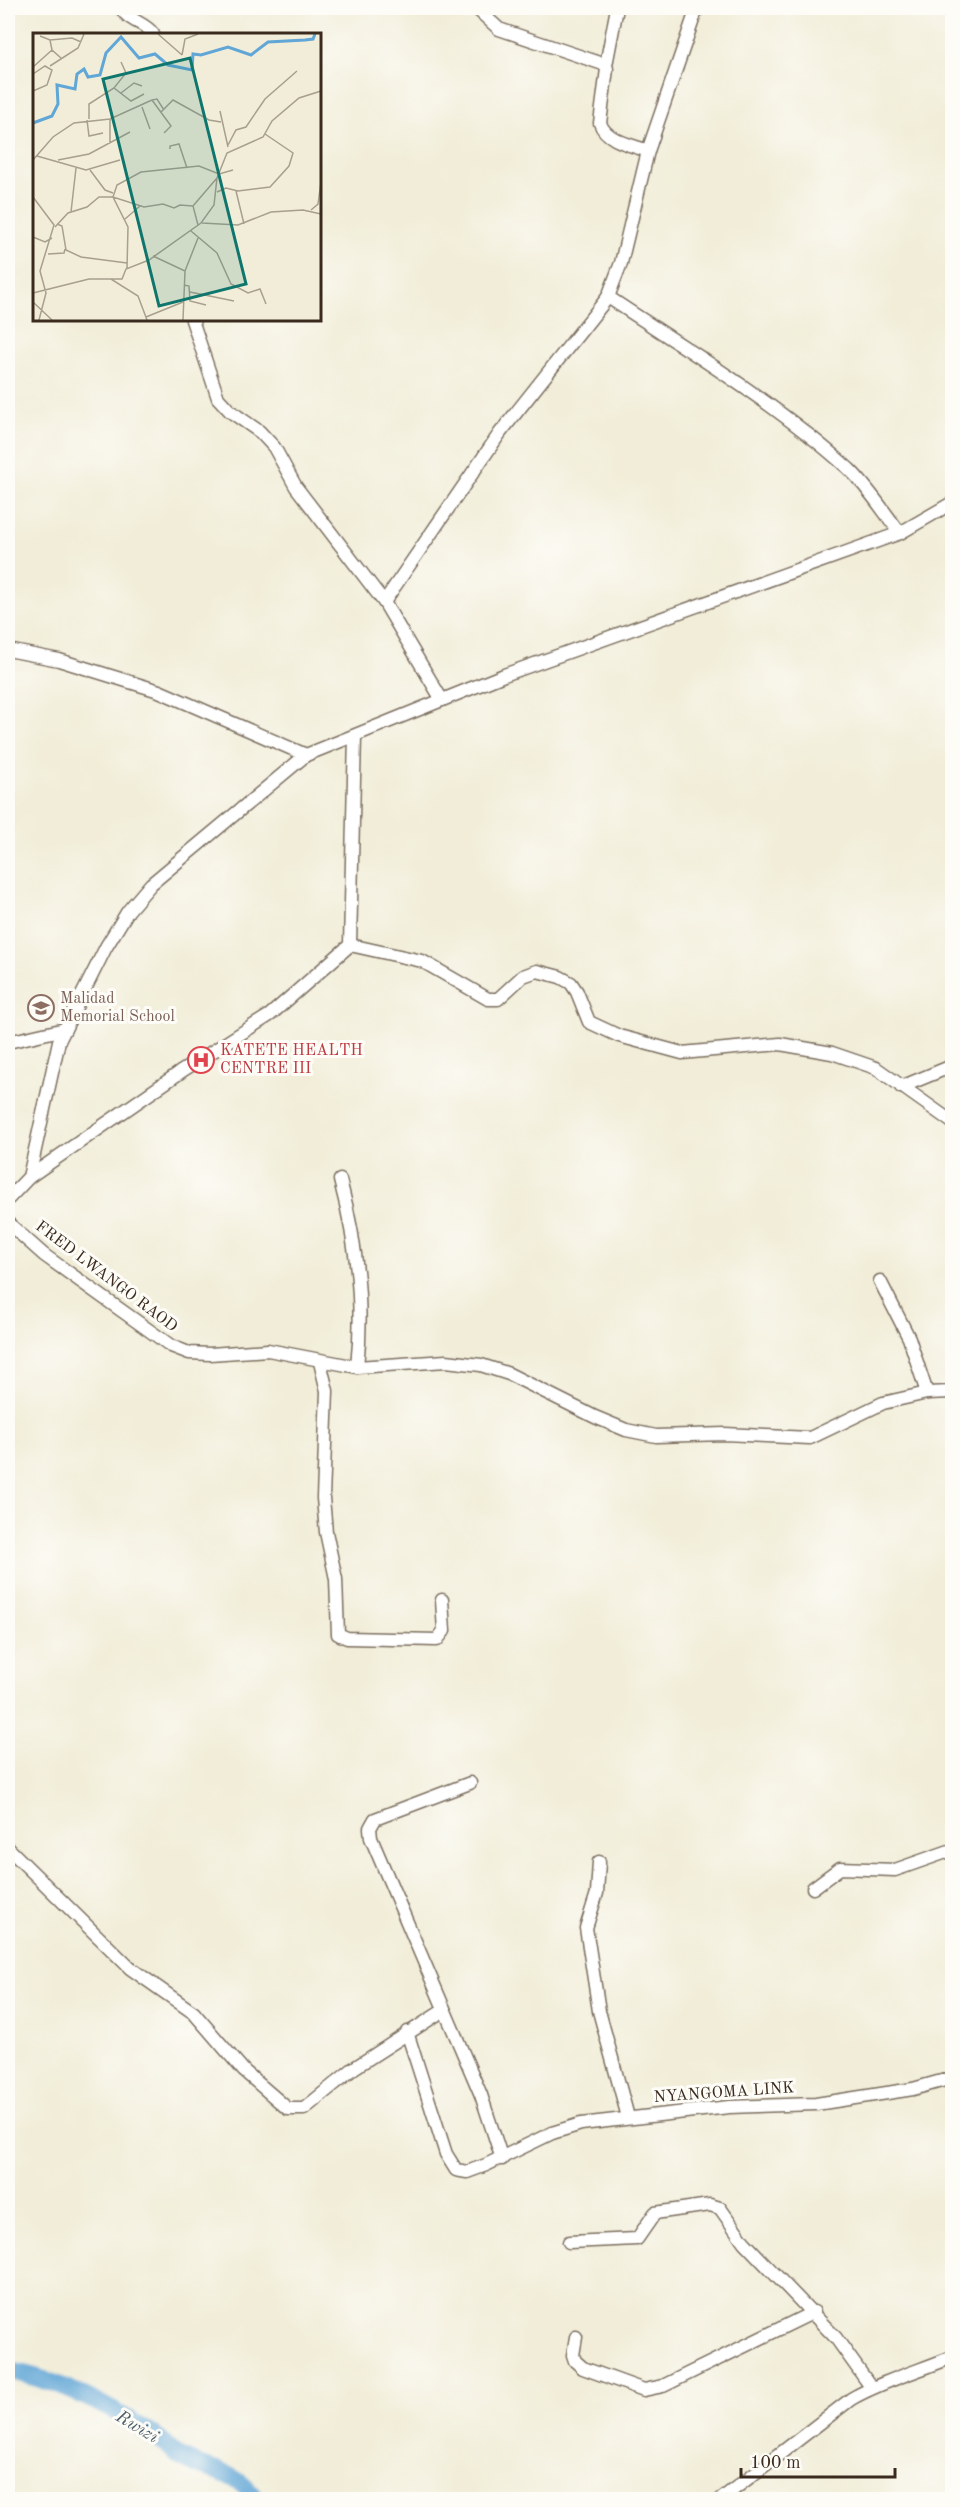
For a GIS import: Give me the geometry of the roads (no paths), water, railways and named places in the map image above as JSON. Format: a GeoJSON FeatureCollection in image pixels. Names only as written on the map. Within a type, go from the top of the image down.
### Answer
{"type":"FeatureCollection","features":[{"type":"Feature","properties":{"kind":"street"},"geometry":{"type":"LineString","coordinates":[[122,8],[125,14],[148,26],[152,33]]}},
{"type":"Feature","properties":{"kind":"street"},"geometry":{"type":"LineString","coordinates":[[476,8],[499,29],[606,65]]}},
{"type":"Feature","properties":{"kind":"street"},"geometry":{"type":"LineString","coordinates":[[617,8],[606,65],[608,69],[600,123],[603,132],[648,151]]}},
{"type":"Feature","properties":{"kind":"street"},"geometry":{"type":"LineString","coordinates":[[384,602],[500,434],[608,297],[621,263],[648,151],[697,8]]}},
{"type":"Feature","properties":{"kind":"street"},"geometry":{"type":"LineString","coordinates":[[608,297],[724,374],[813,439],[850,471],[900,533]]}},
{"type":"Feature","properties":{"kind":"street"},"geometry":{"type":"LineString","coordinates":[[192,321],[218,398],[230,411],[260,432],[274,447],[296,487],[384,602],[442,700]]}},
{"type":"Feature","properties":{"kind":"street"},"geometry":{"type":"LineString","coordinates":[[29,1177],[59,1041],[106,947],[139,896],[306,755],[504,675],[900,533],[952,503]]}},
{"type":"Feature","properties":{"kind":"street"},"geometry":{"type":"LineString","coordinates":[[8,650],[59,660],[159,691],[306,755]]}},
{"type":"Feature","properties":{"kind":"street"},"geometry":{"type":"LineString","coordinates":[[8,1199],[29,1177],[182,1071],[270,1015],[350,945],[355,736]]}},
{"type":"Feature","properties":{"kind":"street"},"geometry":{"type":"LineString","coordinates":[[350,945],[422,961],[488,999],[498,999],[523,976],[537,971],[560,977],[571,983],[578,992],[589,1022],[599,1029],[657,1049],[682,1053],[752,1044],[780,1044],[861,1061],[952,1122]]}},
{"type":"Feature","properties":{"kind":"street"},"geometry":{"type":"LineString","coordinates":[[8,1042],[65,1029]]}},
{"type":"Feature","properties":{"kind":"street"},"geometry":{"type":"LineString","coordinates":[[901,1087],[952,1066]]}},
{"type":"Feature","properties":{"kind":"street"},"geometry":{"type":"LineString","coordinates":[[340,1180],[351,1221],[358,1296],[361,1330],[357,1367]]}},
{"type":"Feature","properties":{"kind":"street","name":"FRED LWANGO RAOD"},"geometry":{"type":"LineString","coordinates":[[8,1223],[44,1255],[171,1346],[189,1353],[268,1350],[320,1362],[357,1367],[446,1361],[481,1365],[509,1374],[565,1403],[626,1430],[664,1436],[725,1434],[810,1438],[884,1403],[927,1393],[952,1392]]}},
{"type":"Feature","properties":{"kind":"street"},"geometry":{"type":"LineString","coordinates":[[880,1281],[909,1338],[927,1393]]}},
{"type":"Feature","properties":{"kind":"street"},"geometry":{"type":"LineString","coordinates":[[320,1362],[327,1391],[323,1498],[326,1532],[336,1579],[338,1634],[355,1639],[437,1640],[444,1631],[442,1600]]}},
{"type":"Feature","properties":{"kind":"street"},"geometry":{"type":"LineString","coordinates":[[470,1784],[375,1819],[370,1827],[371,1838],[383,1872],[481,2095],[502,2159]]}},
{"type":"Feature","properties":{"kind":"street"},"geometry":{"type":"LineString","coordinates":[[8,1848],[130,1968],[194,2013],[244,2071],[288,2109],[304,2109],[354,2068],[444,2010]]}},
{"type":"Feature","properties":{"kind":"street"},"geometry":{"type":"LineString","coordinates":[[813,1888],[840,1868],[895,1870],[952,1850]]}},
{"type":"Feature","properties":{"kind":"street"},"geometry":{"type":"LineString","coordinates":[[598,1862],[597,1893],[586,1928],[599,2011],[628,2117]]}},
{"type":"Feature","properties":{"kind":"street","name":"NYANGOMA LINK"},"geometry":{"type":"LineString","coordinates":[[407,2032],[429,2097],[437,2129],[452,2166],[467,2172],[502,2159],[552,2133],[581,2124],[729,2107],[816,2104],[913,2089],[952,2078]]}},
{"type":"Feature","properties":{"kind":"street"},"geometry":{"type":"LineString","coordinates":[[569,2242],[637,2239],[655,2213],[716,2206],[725,2214],[744,2242],[814,2312],[859,2367],[872,2387]]}},
{"type":"Feature","properties":{"kind":"street"},"geometry":{"type":"LineString","coordinates":[[576,2337],[573,2355],[575,2361],[583,2368],[644,2390],[663,2386],[814,2312]]}},
{"type":"Feature","properties":{"kind":"street"},"geometry":{"type":"LineString","coordinates":[[720,2499],[834,2410],[872,2387],[903,2378],[952,2357]]}},
{"type":"Feature","properties":{"kind":"waterway","name":"Rwizi"},"geometry":{"type":"LineString","coordinates":[[8,2371],[45,2380],[103,2405],[153,2435],[182,2458],[240,2482],[256,2500]]}},
{"type":"Feature","properties":{"kind":"place","name":"Malidad Memorial School"},"geometry":{"type":"Point","coordinates":[41,1008]}},
{"type":"Feature","properties":{"kind":"place","name":"KATETE HEALTH CENTRE III"},"geometry":{"type":"Point","coordinates":[201,1060]}}]}
